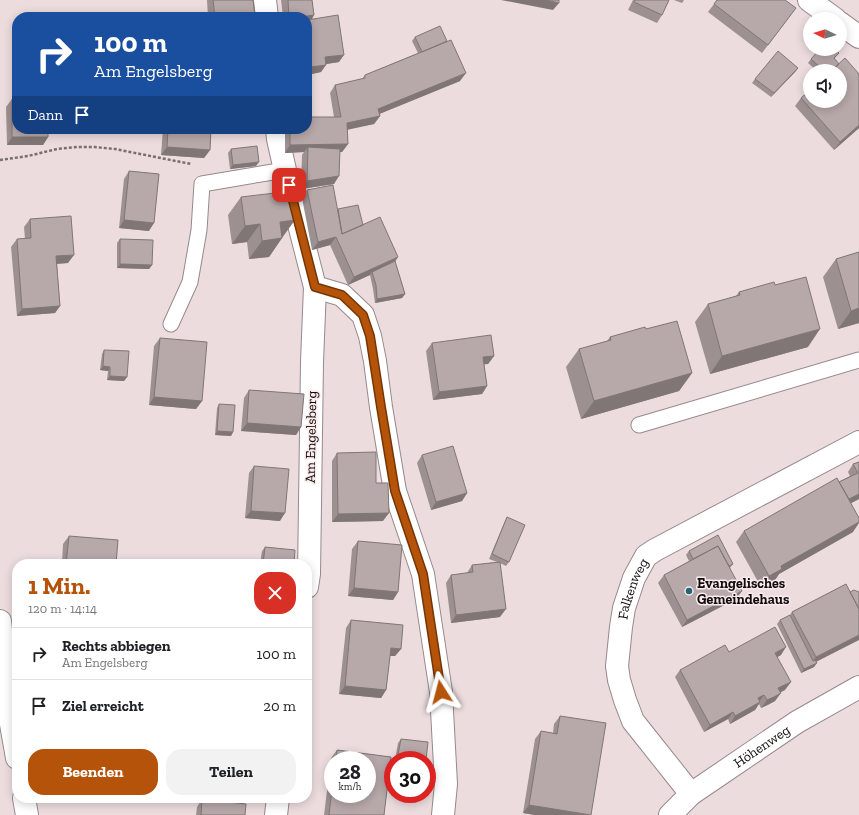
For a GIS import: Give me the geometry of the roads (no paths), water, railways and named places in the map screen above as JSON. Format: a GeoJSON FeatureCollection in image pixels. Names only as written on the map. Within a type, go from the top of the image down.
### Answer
{"type":"FeatureCollection","features":[{"type":"Feature","properties":{"kind":"street"},"geometry":{"type":"LineString","coordinates":[[265,0],[266,12]]}},
{"type":"Feature","properties":{"kind":"street"},"geometry":{"type":"LineString","coordinates":[[809,0],[825,12]]}},
{"type":"Feature","properties":{"kind":"street"},"geometry":{"type":"LineString","coordinates":[[847,28],[859,37]]}},
{"type":"Feature","properties":{"kind":"street","name":"Am Engelsberg"},"geometry":{"type":"LineString","coordinates":[[278,134],[285,170],[315,287],[312,370],[309,559]]}},
{"type":"Feature","properties":{"kind":"street"},"geometry":{"type":"LineString","coordinates":[[315,287],[342,295],[363,315],[370,336],[395,491],[423,574],[427,598],[441,692],[446,784],[443,815]]}},
{"type":"Feature","properties":{"kind":"street","name":"Falkenweg"},"geometry":{"type":"LineString","coordinates":[[691,794],[634,721],[621,687],[617,666],[620,627],[624,608],[634,578],[646,556],[654,550],[859,442]]}},
{"type":"Feature","properties":{"kind":"street"},"geometry":{"type":"LineString","coordinates":[[0,621],[12,730]]}},
{"type":"Feature","properties":{"kind":"street","name":"Höhenweg"},"geometry":{"type":"LineString","coordinates":[[670,815],[691,794],[798,722],[859,687]]}},
{"type":"Feature","properties":{"kind":"street"},"geometry":{"type":"LineString","coordinates":[[25,803],[27,815]]}},
{"type":"Feature","properties":{"kind":"street"},"geometry":{"type":"LineString","coordinates":[[276,815],[277,803]]}},
{"type":"Feature","properties":{"kind":"lane"},"geometry":{"type":"LineString","coordinates":[[171,324],[190,282],[199,230],[202,184],[285,170]]}},
{"type":"Feature","properties":{"kind":"lane"},"geometry":{"type":"LineString","coordinates":[[639,425],[859,360]]}},
{"type":"Feature","properties":{"kind":"place","name":"Evangelisches Gemeindehaus"},"geometry":{"type":"Point","coordinates":[689,591]}}]}
